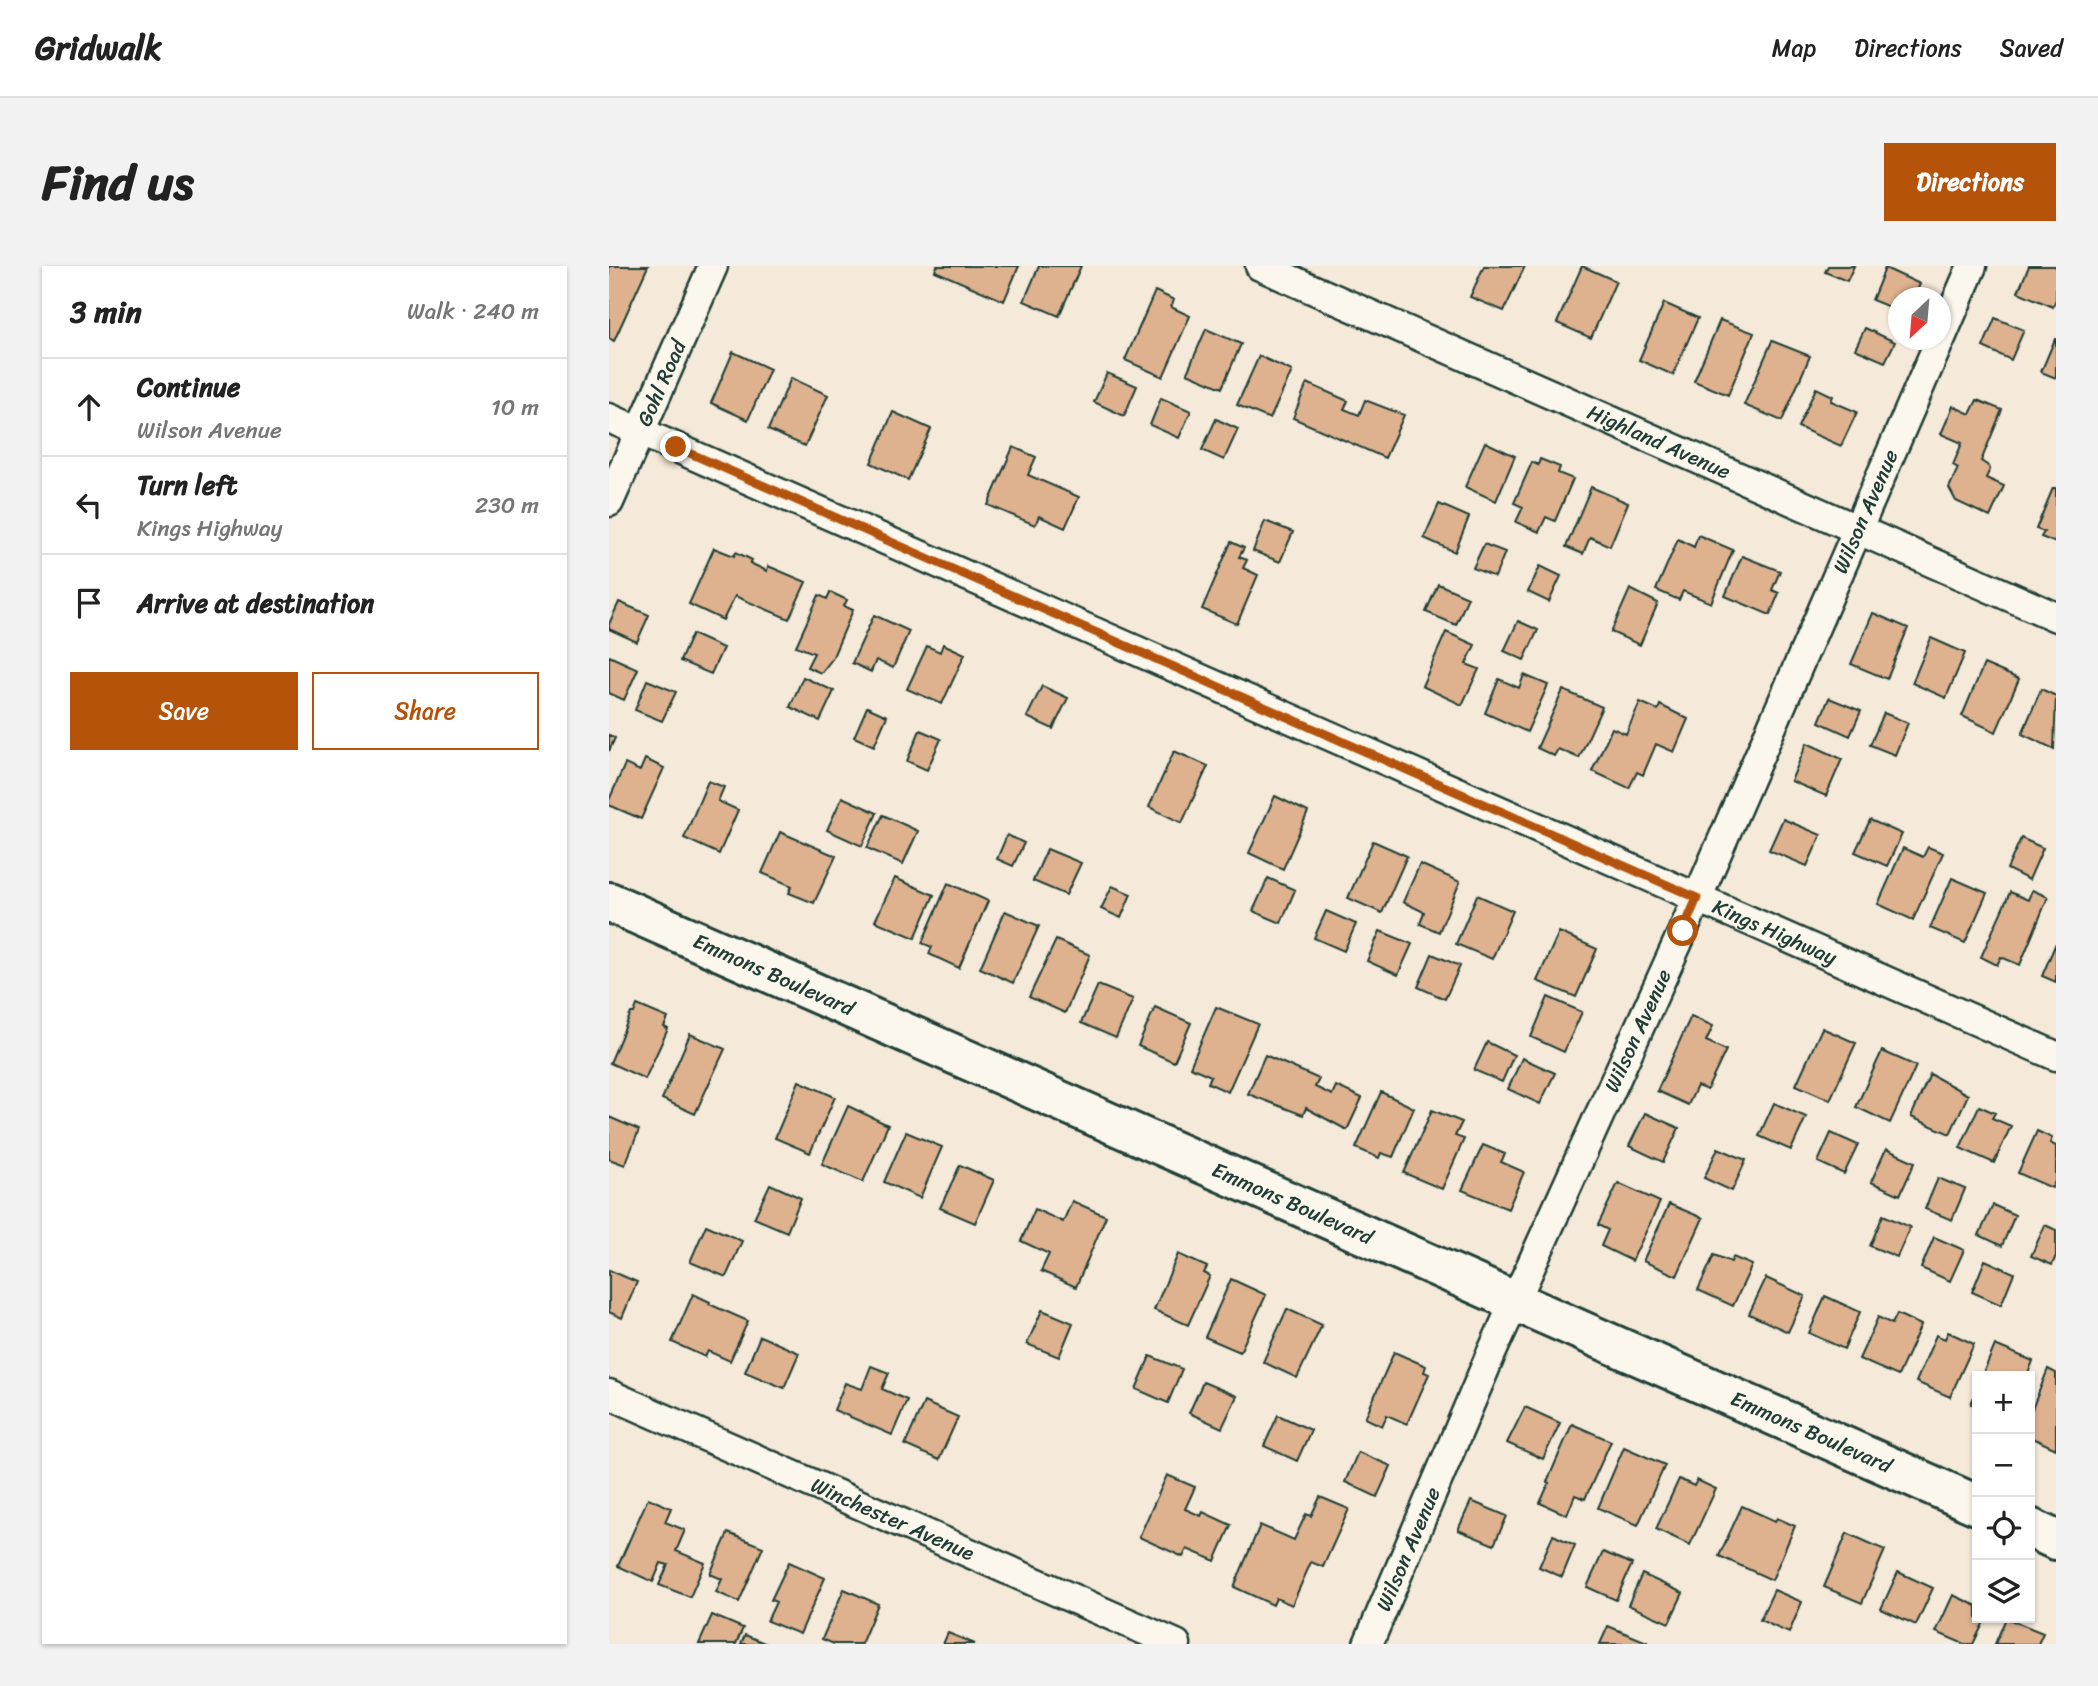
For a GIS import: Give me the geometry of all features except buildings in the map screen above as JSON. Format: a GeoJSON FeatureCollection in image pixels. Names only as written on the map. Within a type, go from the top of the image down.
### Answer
{"type":"FeatureCollection","features":[{"type":"Feature","properties":{"kind":"street","name":"Gohl Road"},"geometry":{"type":"LineString","coordinates":[[609,502],[713,266]]}},
{"type":"Feature","properties":{"kind":"street","name":"Highland Avenue"},"geometry":{"type":"LineString","coordinates":[[1260,266],[2056,617]]}},
{"type":"Feature","properties":{"kind":"street","name":"Wilson Avenue"},"geometry":{"type":"LineString","coordinates":[[1951,314],[1972,266]]}},
{"type":"Feature","properties":{"kind":"street","name":"Wilson Avenue"},"geometry":{"type":"LineString","coordinates":[[1368,1644],[1515,1301],[1697,898],[1935,350]]}},
{"type":"Feature","properties":{"kind":"street","name":"Kings Highway"},"geometry":{"type":"LineString","coordinates":[[609,418],[2056,1056]]}},
{"type":"Feature","properties":{"kind":"street","name":"Emmons Boulevard"},"geometry":{"type":"LineString","coordinates":[[609,902],[1972,1503]]}},
{"type":"Feature","properties":{"kind":"street","name":"Winchester Avenue"},"geometry":{"type":"LineString","coordinates":[[609,1394],[1176,1644]]}},
{"type":"Feature","properties":{"kind":"street"},"geometry":{"type":"LineString","coordinates":[[2035,1530],[2056,1539]]}},
{"type":"Feature","properties":{"kind":"route"},"geometry":{"type":"LineString","coordinates":[[676,447],[1697,898],[1683,931]]}}]}
